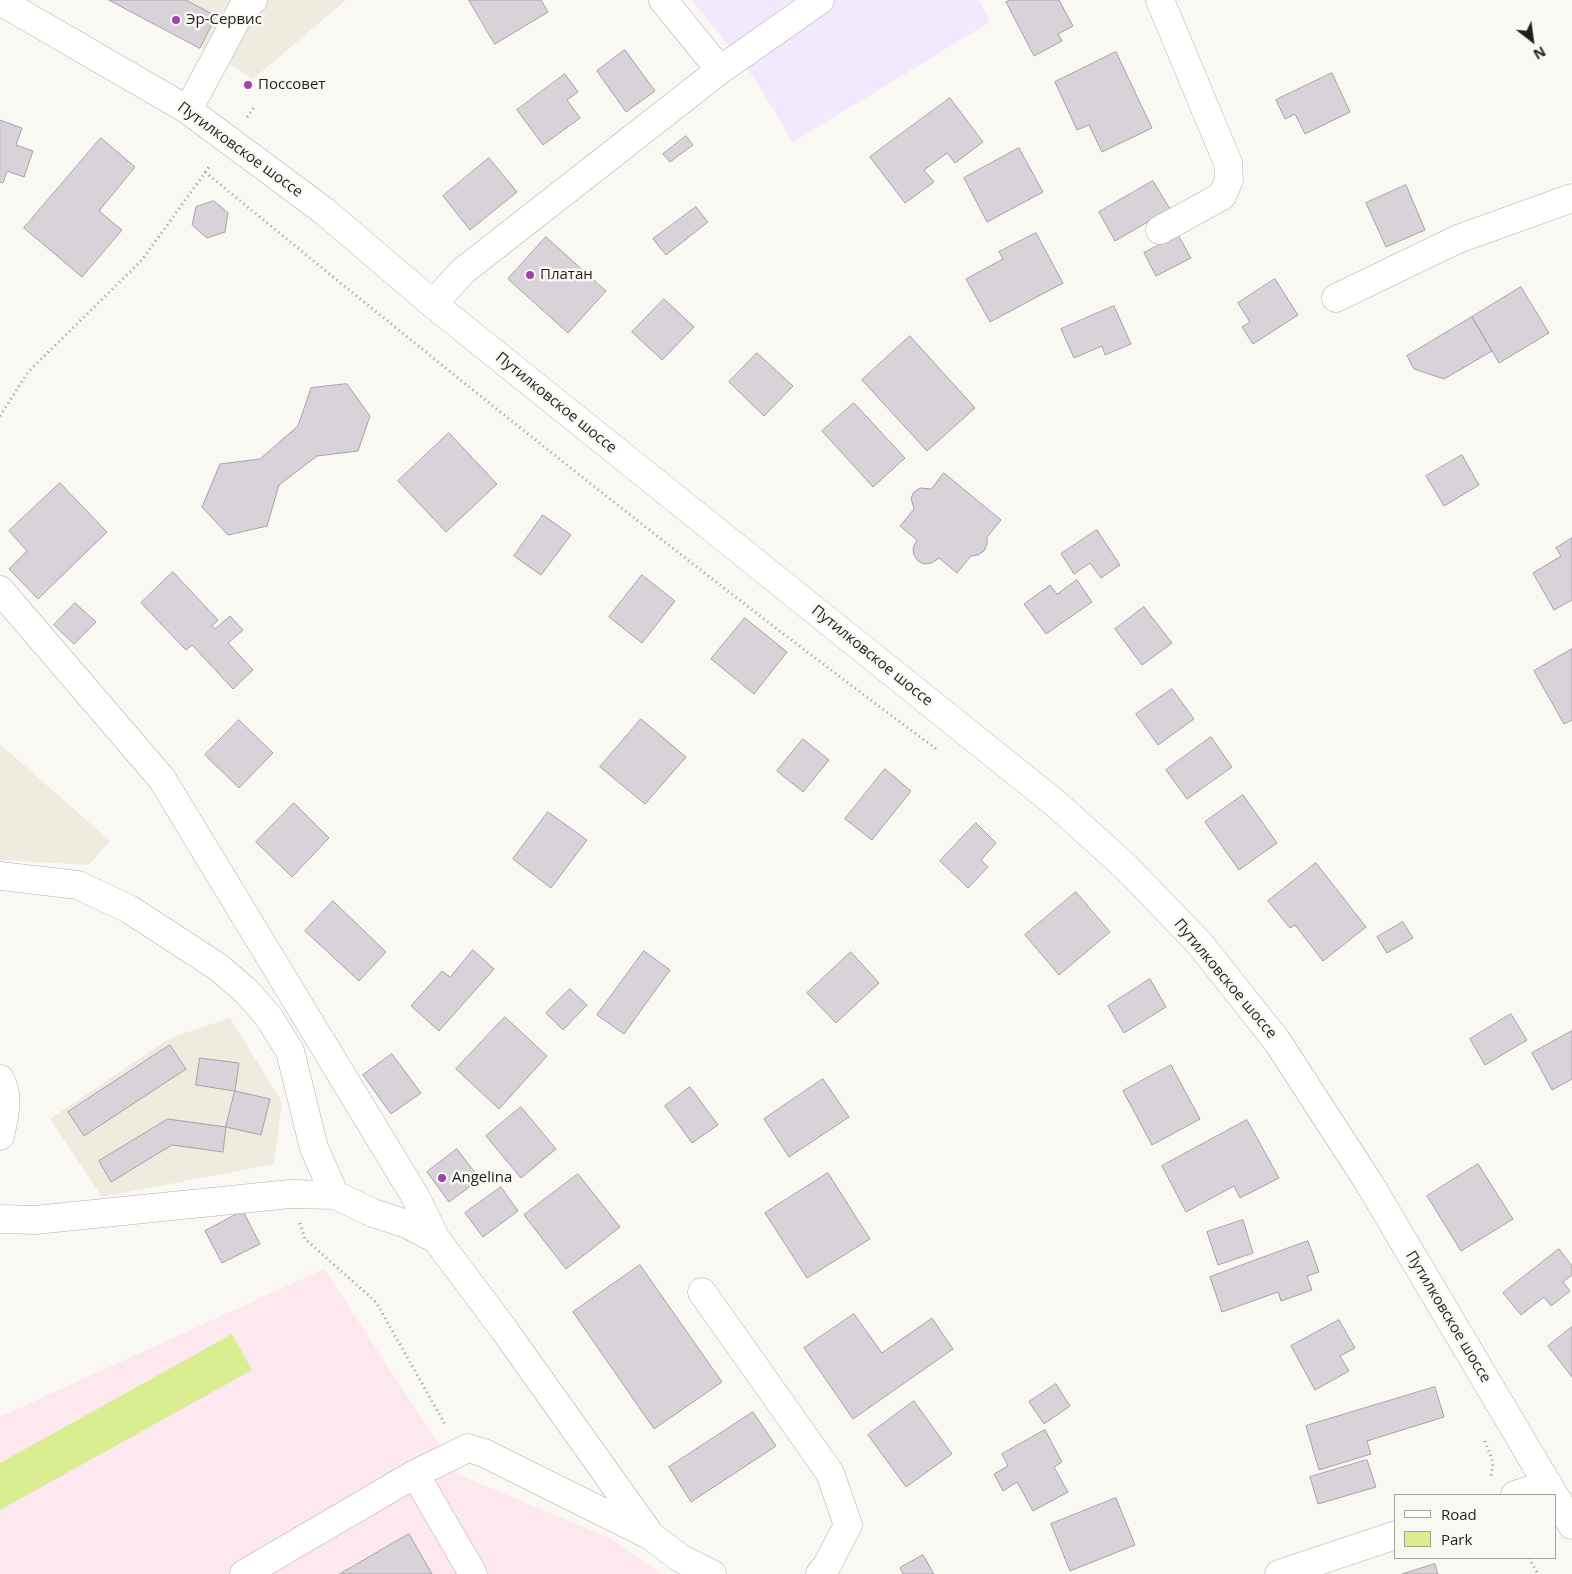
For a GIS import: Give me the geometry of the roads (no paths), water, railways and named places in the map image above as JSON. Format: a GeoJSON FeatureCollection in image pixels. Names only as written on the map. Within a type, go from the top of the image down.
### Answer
{"type":"FeatureCollection","features":[{"type":"Feature","properties":{"kind":"main road"},"geometry":{"type":"LineString","coordinates":[[663,0],[720,70]]}},
{"type":"Feature","properties":{"kind":"main road"},"geometry":{"type":"LineString","coordinates":[[433,304],[464,271],[720,70],[820,0]]}},
{"type":"Feature","properties":{"kind":"main road"},"geometry":{"type":"LineString","coordinates":[[1160,0],[1228,163],[1229,180],[1222,196],[1160,230]]}},
{"type":"Feature","properties":{"kind":"main road","name":"Путилковское шоссе"},"geometry":{"type":"LineString","coordinates":[[0,1],[188,110],[324,211],[433,304],[1055,803],[1126,867],[1200,944],[1277,1041],[1369,1183],[1553,1492]]}},
{"type":"Feature","properties":{"kind":"main road"},"geometry":{"type":"LineString","coordinates":[[188,110],[241,3]]}},
{"type":"Feature","properties":{"kind":"main road"},"geometry":{"type":"LineString","coordinates":[[1336,298],[1458,239],[1572,198]]}},
{"type":"Feature","properties":{"kind":"main road"},"geometry":{"type":"LineString","coordinates":[[0,590],[162,779],[415,1196],[436,1239],[505,1331],[651,1536]]}},
{"type":"Feature","properties":{"kind":"main road"},"geometry":{"type":"LineString","coordinates":[[0,876],[78,885],[129,909],[218,967],[247,992],[268,1016],[290,1052],[314,1148],[335,1195]]}},
{"type":"Feature","properties":{"kind":"main road"},"geometry":{"type":"LineString","coordinates":[[0,1079],[4,1086],[6,1101],[0,1136]]}},
{"type":"Feature","properties":{"kind":"main road"},"geometry":{"type":"LineString","coordinates":[[0,1219],[34,1220],[290,1194],[335,1195],[374,1213],[407,1224],[436,1239]]}},
{"type":"Feature","properties":{"kind":"main road"},"geometry":{"type":"LineString","coordinates":[[702,1292],[830,1473],[848,1525],[828,1565],[820,1574]]}},
{"type":"Feature","properties":{"kind":"main road"},"geometry":{"type":"LineString","coordinates":[[244,1574],[415,1474],[460,1450],[468,1448],[484,1453],[651,1536],[680,1558],[712,1574]]}},
{"type":"Feature","properties":{"kind":"main road"},"geometry":{"type":"LineString","coordinates":[[415,1474],[473,1574]]}},
{"type":"Feature","properties":{"kind":"main road"},"geometry":{"type":"LineString","coordinates":[[1527,1494],[1553,1492]]}},
{"type":"Feature","properties":{"kind":"main road","name":"Путилковское шоссе"},"geometry":{"type":"LineString","coordinates":[[1557,1499],[1572,1525]]}},
{"type":"Feature","properties":{"kind":"main road"},"geometry":{"type":"LineString","coordinates":[[1279,1574],[1394,1536]]}},
{"type":"Feature","properties":{"kind":"place","name":"Эр-Сервис"},"geometry":{"type":"Point","coordinates":[176,20]}},
{"type":"Feature","properties":{"kind":"place","name":"Поссовет"},"geometry":{"type":"Point","coordinates":[248,85]}},
{"type":"Feature","properties":{"kind":"place","name":"Платан"},"geometry":{"type":"Point","coordinates":[530,275]}},
{"type":"Feature","properties":{"kind":"place","name":"Angelina"},"geometry":{"type":"Point","coordinates":[442,1178]}}]}
